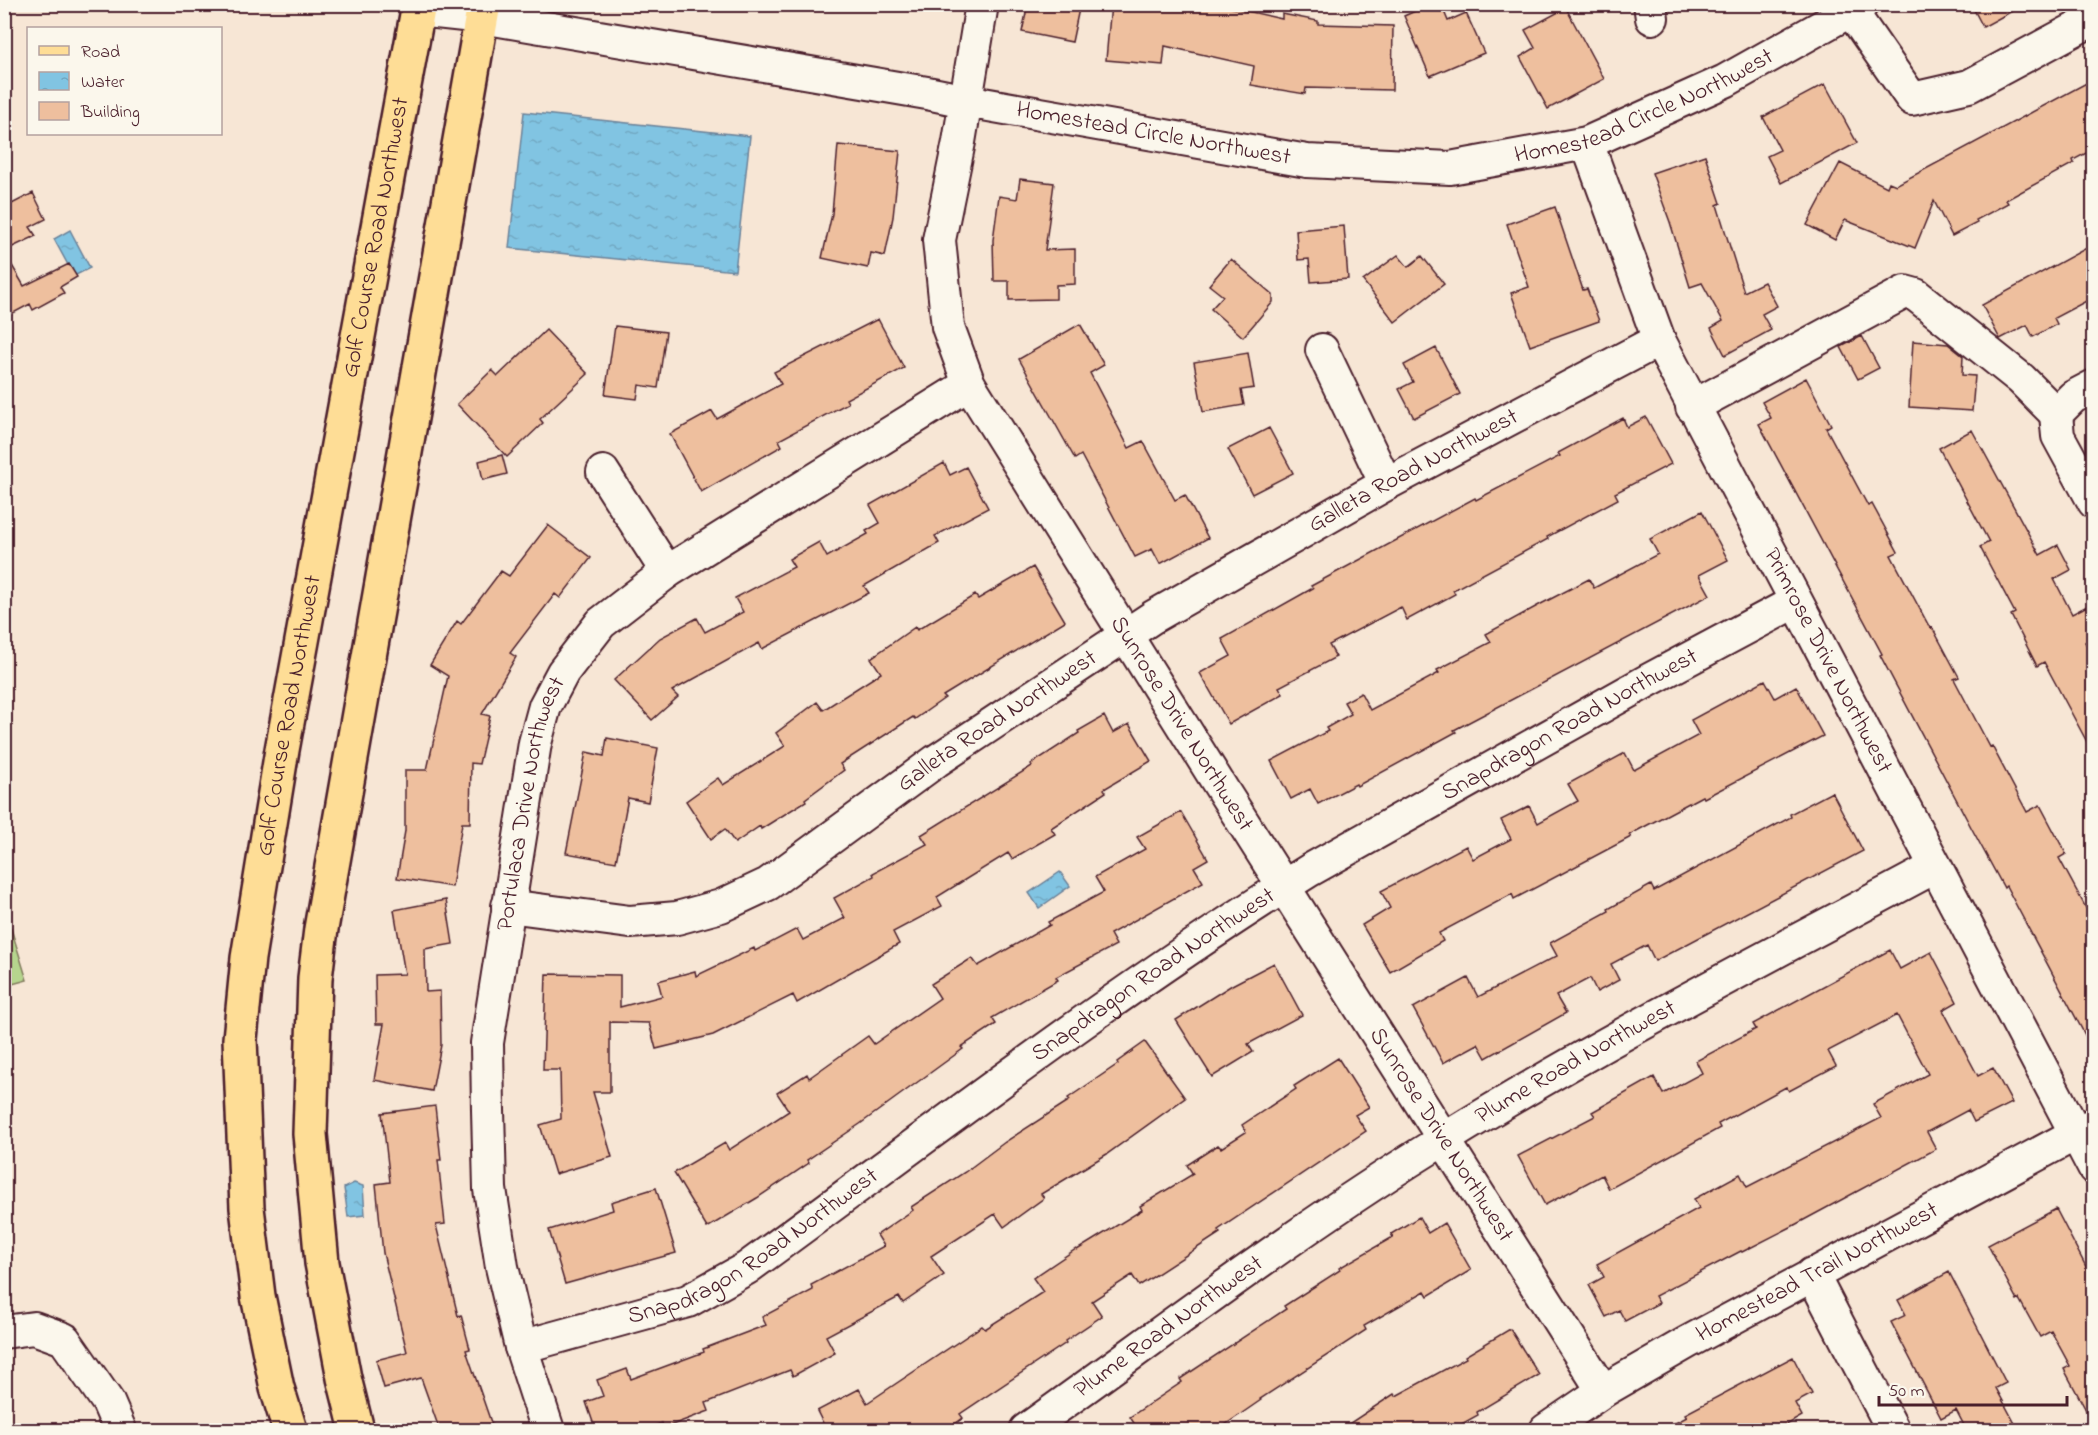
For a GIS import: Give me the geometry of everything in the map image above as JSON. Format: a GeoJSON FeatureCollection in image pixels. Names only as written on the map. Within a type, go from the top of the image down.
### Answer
{"type":"FeatureCollection","features":[{"type":"Feature","properties":{"kind":"main road","name":"Golf Course Road Northwest"},"geometry":{"type":"LineString","coordinates":[[290,1431],[277,1388],[258,1296],[248,1208],[240,1039],[248,958],[282,750],[418,7]]}},
{"type":"Feature","properties":{"kind":"main road"},"geometry":{"type":"LineString","coordinates":[[357,1431],[344,1378],[322,1263],[310,1134],[315,978],[325,906],[483,11]]}},
{"type":"Feature","properties":{"kind":"street","name":"Sunrose Drive Northwest"},"geometry":{"type":"LineString","coordinates":[[982,4],[939,240],[948,327],[969,384],[1603,1391]]}},
{"type":"Feature","properties":{"kind":"street","name":"Homestead Circle Northwest"},"geometry":{"type":"LineString","coordinates":[[418,7],[483,11],[966,101],[1307,161],[1450,168],[1587,143],[1725,81],[1856,8]]}},
{"type":"Feature","properties":{"kind":"street"},"geometry":{"type":"LineString","coordinates":[[1856,8],[1912,99],[1969,86],[2094,18]]}},
{"type":"Feature","properties":{"kind":"street","name":"Primrose Drive Northwest"},"geometry":{"type":"LineString","coordinates":[[1587,143],[1659,340],[1692,407],[1935,867],[2085,1129],[2094,1168]]}},
{"type":"Feature","properties":{"kind":"street"},"geometry":{"type":"LineString","coordinates":[[1692,407],[1905,292],[1916,295],[2021,379],[2056,414],[2058,436],[2094,502]]}},
{"type":"Feature","properties":{"kind":"street","name":"Galleta Road Northwest"},"geometry":{"type":"LineString","coordinates":[[508,906],[630,922],[677,918],[721,906],[768,884],[936,760],[1126,634],[1386,484],[1659,340]]}},
{"type":"Feature","properties":{"kind":"street"},"geometry":{"type":"LineString","coordinates":[[1322,350],[1386,484]]}},
{"type":"Feature","properties":{"kind":"street","name":"Portulaca Drive Northwest"},"geometry":{"type":"LineString","coordinates":[[548,1431],[520,1347],[502,1267],[490,1189],[487,1043],[535,743],[545,706],[563,672],[601,623],[667,572],[969,384]]}},
{"type":"Feature","properties":{"kind":"street"},"geometry":{"type":"LineString","coordinates":[[2056,414],[2073,397],[2094,386]]}},
{"type":"Feature","properties":{"kind":"street"},"geometry":{"type":"LineString","coordinates":[[603,472],[667,572]]}},
{"type":"Feature","properties":{"kind":"street","name":"Snapdragon Road Northwest"},"geometry":{"type":"LineString","coordinates":[[520,1347],[688,1300],[747,1268],[1096,1014],[1284,886],[1649,680],[1795,602]]}},
{"type":"Feature","properties":{"kind":"street","name":"Plume Road Northwest"},"geometry":{"type":"LineString","coordinates":[[1026,1431],[1324,1216],[1444,1139],[1610,1040],[1935,867]]}},
{"type":"Feature","properties":{"kind":"street","name":"Homestead Trail Northwest"},"geometry":{"type":"LineString","coordinates":[[1546,1431],[1603,1391],[1812,1274],[2085,1129]]}},
{"type":"Feature","properties":{"kind":"street"},"geometry":{"type":"LineString","coordinates":[[1812,1274],[1893,1431]]}},
{"type":"Feature","properties":{"kind":"street"},"geometry":{"type":"LineString","coordinates":[[4,1332],[34,1328],[64,1338],[108,1402],[120,1431]]}},
{"type":"Feature","properties":{"kind":"green space"},"geometry":{"type":"Polygon","coordinates":[[[4,906],[27,980],[5,986],[4,986],[4,906]]]}},
{"type":"Feature","properties":{"kind":"water"},"geometry":{"type":"Polygon","coordinates":[[[524,112],[750,136],[735,271],[509,248],[524,112]]]}},
{"type":"Feature","properties":{"kind":"water"},"geometry":{"type":"Polygon","coordinates":[[[70,230],[90,268],[74,276],[54,239],[70,230]]]}},
{"type":"Feature","properties":{"kind":"water"},"geometry":{"type":"Polygon","coordinates":[[[1060,872],[1070,886],[1039,908],[1029,893],[1060,872]]]}},
{"type":"Feature","properties":{"kind":"water"},"geometry":{"type":"Polygon","coordinates":[[[354,1183],[363,1186],[365,1215],[348,1217],[344,1188],[354,1183]]]}},
{"type":"Feature","properties":{"kind":"building"},"geometry":{"type":"Polygon","coordinates":[[[1028,4],[1080,4],[1072,42],[1022,32],[1028,4]]]}},
{"type":"Feature","properties":{"kind":"building"},"geometry":{"type":"Polygon","coordinates":[[[1111,4],[1216,4],[1282,19],[1282,14],[1318,21],[1318,24],[1393,26],[1392,90],[1306,88],[1305,94],[1251,85],[1254,66],[1165,46],[1163,65],[1106,60],[1111,4]]]}},
{"type":"Feature","properties":{"kind":"building"},"geometry":{"type":"Polygon","coordinates":[[[1431,4],[1441,4],[1448,21],[1466,13],[1484,53],[1430,76],[1404,16],[1431,4]]]}},
{"type":"Feature","properties":{"kind":"building"},"geometry":{"type":"Polygon","coordinates":[[[1971,4],[2025,4],[1983,27],[1971,4]]]}},
{"type":"Feature","properties":{"kind":"building"},"geometry":{"type":"Polygon","coordinates":[[[1566,8],[1604,79],[1548,109],[1520,57],[1535,48],[1525,30],[1566,8]]]}},
{"type":"Feature","properties":{"kind":"building"},"geometry":{"type":"Polygon","coordinates":[[[2094,79],[2094,149],[2073,160],[2074,163],[2006,200],[2008,203],[1952,236],[1934,201],[1915,248],[1845,220],[1835,240],[1807,225],[1840,163],[1887,187],[1889,182],[1896,185],[2094,79]]]}},
{"type":"Feature","properties":{"kind":"building"},"geometry":{"type":"Polygon","coordinates":[[[1825,84],[1857,143],[1781,183],[1767,156],[1780,150],[1763,117],[1825,84]]]}},
{"type":"Feature","properties":{"kind":"building"},"geometry":{"type":"Polygon","coordinates":[[[838,145],[900,151],[893,217],[885,256],[871,253],[868,268],[822,258],[832,214],[838,145]]]}},
{"type":"Feature","properties":{"kind":"building"},"geometry":{"type":"Polygon","coordinates":[[[1705,155],[1721,203],[1717,205],[1744,292],[1764,282],[1777,306],[1762,314],[1771,330],[1725,355],[1711,328],[1723,321],[1702,283],[1690,287],[1652,173],[1705,155]]]}},
{"type":"Feature","properties":{"kind":"building"},"geometry":{"type":"Polygon","coordinates":[[[1020,179],[1054,183],[1045,250],[1075,249],[1075,284],[1056,285],[1056,299],[1009,300],[1009,281],[994,281],[993,240],[999,196],[1017,199],[1020,179]]]}},
{"type":"Feature","properties":{"kind":"building"},"geometry":{"type":"Polygon","coordinates":[[[33,193],[46,219],[30,227],[36,236],[4,251],[4,208],[33,193]]]}},
{"type":"Feature","properties":{"kind":"building"},"geometry":{"type":"Polygon","coordinates":[[[1555,207],[1583,290],[1587,289],[1599,321],[1530,346],[1511,293],[1529,287],[1507,224],[1555,207]]]}},
{"type":"Feature","properties":{"kind":"building"},"geometry":{"type":"Polygon","coordinates":[[[1344,226],[1348,279],[1311,282],[1309,259],[1298,260],[1296,230],[1344,226]]]}},
{"type":"Feature","properties":{"kind":"building"},"geometry":{"type":"Polygon","coordinates":[[[2094,244],[2094,297],[2054,318],[2057,324],[2033,337],[2027,325],[2000,339],[1982,305],[2094,244]]]}},
{"type":"Feature","properties":{"kind":"building"},"geometry":{"type":"Polygon","coordinates":[[[4,252],[24,286],[69,264],[77,277],[60,287],[64,293],[33,310],[30,304],[4,318],[4,252]]]}},
{"type":"Feature","properties":{"kind":"building"},"geometry":{"type":"Polygon","coordinates":[[[1398,255],[1408,267],[1422,256],[1444,284],[1395,322],[1363,281],[1398,255]]]}},
{"type":"Feature","properties":{"kind":"building"},"geometry":{"type":"Polygon","coordinates":[[[1231,259],[1273,295],[1273,302],[1243,337],[1211,309],[1223,296],[1209,285],[1231,259]]]}},
{"type":"Feature","properties":{"kind":"building"},"geometry":{"type":"Polygon","coordinates":[[[878,319],[904,368],[846,399],[848,403],[779,440],[782,446],[701,492],[670,434],[712,411],[717,419],[781,384],[774,372],[878,319]]]}},
{"type":"Feature","properties":{"kind":"building"},"geometry":{"type":"Polygon","coordinates":[[[1080,324],[1104,365],[1090,373],[1129,448],[1143,441],[1175,500],[1185,495],[1208,538],[1160,564],[1152,549],[1135,557],[1081,455],[1075,459],[1019,359],[1080,324]]]}},
{"type":"Feature","properties":{"kind":"building"},"geometry":{"type":"Polygon","coordinates":[[[615,326],[666,332],[658,388],[639,385],[637,399],[605,395],[615,326]]]}},
{"type":"Feature","properties":{"kind":"building"},"geometry":{"type":"Polygon","coordinates":[[[546,330],[588,374],[540,419],[543,423],[507,457],[457,404],[492,370],[498,376],[546,330]]]}},
{"type":"Feature","properties":{"kind":"building"},"geometry":{"type":"Polygon","coordinates":[[[1862,336],[1879,368],[1858,379],[1841,347],[1862,336]]]}},
{"type":"Feature","properties":{"kind":"building"},"geometry":{"type":"Polygon","coordinates":[[[1913,341],[1948,344],[1963,356],[1962,375],[1975,376],[1972,411],[1909,407],[1913,341]]]}},
{"type":"Feature","properties":{"kind":"building"},"geometry":{"type":"Polygon","coordinates":[[[1436,348],[1460,394],[1414,418],[1399,389],[1413,382],[1404,365],[1436,348]]]}},
{"type":"Feature","properties":{"kind":"building"},"geometry":{"type":"Polygon","coordinates":[[[1248,353],[1254,388],[1241,390],[1244,405],[1203,412],[1194,362],[1248,353]]]}},
{"type":"Feature","properties":{"kind":"building"},"geometry":{"type":"Polygon","coordinates":[[[1806,378],[1831,425],[1826,428],[1868,506],[1872,504],[1898,552],[1891,555],[1959,677],[1954,679],[1990,747],[1992,746],[2027,812],[2040,805],[2066,854],[2059,858],[2094,923],[2094,1052],[2006,886],[2004,888],[1972,829],[1880,655],[1882,654],[1759,424],[1771,418],[1762,402],[1806,378]]]}},
{"type":"Feature","properties":{"kind":"building"},"geometry":{"type":"Polygon","coordinates":[[[1646,417],[1671,464],[1615,493],[1618,499],[1453,590],[1455,594],[1407,620],[1401,607],[1329,645],[1336,657],[1279,687],[1283,694],[1229,724],[1200,673],[1231,656],[1222,639],[1313,588],[1311,586],[1475,498],[1476,500],[1560,456],[1558,453],[1623,418],[1627,427],[1646,417]]]}},
{"type":"Feature","properties":{"kind":"building"},"geometry":{"type":"Polygon","coordinates":[[[1269,428],[1293,473],[1252,494],[1228,449],[1269,428]]]}},
{"type":"Feature","properties":{"kind":"building"},"geometry":{"type":"Polygon","coordinates":[[[1972,430],[2040,555],[2058,545],[2071,570],[2054,579],[2072,614],[2087,606],[2094,619],[2094,637],[2085,642],[2094,658],[2094,755],[2044,662],[2037,666],[2011,615],[2015,613],[1980,547],[1989,542],[1939,448],[1972,430]]]}},
{"type":"Feature","properties":{"kind":"building"},"geometry":{"type":"Polygon","coordinates":[[[502,455],[507,474],[483,480],[479,461],[502,455]]]}},
{"type":"Feature","properties":{"kind":"building"},"geometry":{"type":"Polygon","coordinates":[[[944,463],[950,475],[966,467],[988,508],[935,536],[939,543],[864,586],[869,593],[762,649],[759,643],[672,691],[678,697],[652,720],[614,680],[660,638],[697,618],[705,632],[743,612],[735,598],[794,567],[789,559],[819,542],[827,557],[868,534],[866,531],[880,523],[870,505],[944,463]]]}},
{"type":"Feature","properties":{"kind":"building"},"geometry":{"type":"Polygon","coordinates":[[[1702,511],[1728,560],[1699,575],[1710,595],[1454,730],[1456,732],[1357,786],[1356,784],[1318,804],[1310,789],[1291,799],[1271,761],[1328,731],[1326,728],[1351,714],[1344,702],[1361,693],[1370,710],[1439,673],[1437,670],[1491,642],[1486,634],[1541,604],[1589,579],[1594,588],[1658,554],[1650,539],[1702,511]]]}},
{"type":"Feature","properties":{"kind":"building"},"geometry":{"type":"Polygon","coordinates":[[[548,525],[591,558],[560,598],[555,594],[510,653],[516,657],[482,714],[490,716],[479,764],[471,763],[470,823],[462,823],[452,887],[397,878],[405,831],[405,770],[427,770],[448,676],[430,665],[457,621],[461,624],[501,571],[509,576],[548,525]]]}},
{"type":"Feature","properties":{"kind":"building"},"geometry":{"type":"Polygon","coordinates":[[[1033,567],[1065,621],[943,696],[945,698],[915,719],[913,717],[840,764],[844,770],[805,799],[806,801],[761,829],[760,826],[735,843],[725,829],[711,839],[686,801],[718,778],[723,785],[785,746],[776,733],[817,702],[823,710],[881,673],[871,658],[915,627],[917,630],[975,595],[978,599],[1033,567]]]}},
{"type":"Feature","properties":{"kind":"building"},"geometry":{"type":"Polygon","coordinates":[[[1765,680],[1775,698],[1796,686],[1823,736],[1704,798],[1702,796],[1629,835],[1631,837],[1514,899],[1512,894],[1439,933],[1443,941],[1390,972],[1362,925],[1390,908],[1381,891],[1466,846],[1473,859],[1511,839],[1501,820],[1529,806],[1538,823],[1578,801],[1568,784],[1625,753],[1634,770],[1699,735],[1691,720],[1765,680]]]}},
{"type":"Feature","properties":{"kind":"building"},"geometry":{"type":"Polygon","coordinates":[[[1104,716],[1113,733],[1129,724],[1151,761],[1104,789],[1106,792],[1051,828],[1055,834],[1012,859],[1008,853],[937,897],[942,906],[893,932],[899,944],[797,1003],[793,995],[713,1035],[656,1049],[649,1023],[610,1022],[610,1092],[593,1092],[612,1157],[555,1174],[540,1125],[561,1119],[560,1070],[543,1070],[546,974],[620,975],[620,1007],[662,996],[658,981],[695,971],[696,976],[754,948],[755,951],[797,929],[803,940],[845,918],[834,898],[874,876],[873,873],[927,844],[921,835],[1032,766],[1031,764],[1079,733],[1078,731],[1104,716]]]}},
{"type":"Feature","properties":{"kind":"building"},"geometry":{"type":"Polygon","coordinates":[[[607,738],[658,748],[648,802],[628,798],[616,862],[566,853],[586,752],[604,756],[607,738]]]}},
{"type":"Feature","properties":{"kind":"building"},"geometry":{"type":"Polygon","coordinates":[[[1832,792],[1863,851],[1655,961],[1647,945],[1611,964],[1619,980],[1597,992],[1590,978],[1556,996],[1566,1013],[1486,1058],[1478,1044],[1443,1063],[1413,1008],[1468,978],[1478,997],[1557,956],[1550,943],[1609,911],[1608,909],[1651,885],[1654,891],[1791,817],[1790,814],[1832,792]]]}},
{"type":"Feature","properties":{"kind":"building"},"geometry":{"type":"Polygon","coordinates":[[[1181,812],[1208,859],[1194,867],[1203,882],[1110,934],[1116,945],[1056,977],[1058,980],[992,1018],[996,1024],[807,1160],[809,1163],[707,1228],[674,1173],[725,1143],[729,1150],[789,1111],[777,1093],[807,1074],[809,1078],[868,1036],[874,1044],[940,998],[931,984],[972,958],[978,966],[1050,925],[1048,922],[1104,892],[1095,877],[1145,849],[1137,837],[1181,812]]]}},
{"type":"Feature","properties":{"kind":"building"},"geometry":{"type":"Polygon","coordinates":[[[446,900],[453,944],[425,949],[426,992],[440,991],[441,1045],[432,1091],[374,1080],[384,1024],[376,1024],[375,975],[405,974],[394,910],[446,900]]]}},
{"type":"Feature","properties":{"kind":"building"},"geometry":{"type":"Polygon","coordinates":[[[1890,950],[1900,969],[1931,952],[1957,1002],[1943,1010],[1978,1076],[1993,1068],[2012,1103],[1974,1122],[1968,1110],[1927,1132],[1936,1149],[1789,1228],[1655,1296],[1659,1303],[1625,1321],[1619,1310],[1606,1317],[1589,1285],[1604,1277],[1597,1264],[1699,1208],[1694,1199],[1740,1174],[1747,1187],[1881,1118],[1873,1104],[1928,1074],[1897,1015],[1828,1051],[1836,1066],[1789,1091],[1786,1087],[1718,1124],[1720,1128],[1609,1189],[1602,1175],[1545,1205],[1518,1156],[1595,1116],[1592,1112],[1654,1077],[1663,1094],[1702,1073],[1696,1061],[1756,1029],[1753,1024],[1890,950]]]}},
{"type":"Feature","properties":{"kind":"building"},"geometry":{"type":"Polygon","coordinates":[[[1274,963],[1302,1015],[1248,1044],[1253,1052],[1212,1077],[1176,1020],[1232,985],[1274,963]]]}},
{"type":"Feature","properties":{"kind":"building"},"geometry":{"type":"Polygon","coordinates":[[[1145,1042],[1185,1098],[1107,1154],[1041,1194],[1044,1198],[1004,1227],[995,1214],[931,1256],[944,1275],[903,1303],[899,1297],[826,1336],[835,1353],[793,1376],[790,1370],[706,1403],[709,1411],[664,1428],[662,1423],[640,1431],[596,1431],[586,1402],[603,1396],[597,1380],[627,1369],[631,1379],[704,1352],[703,1349],[766,1325],[762,1317],[813,1290],[811,1285],[884,1246],[877,1235],[913,1210],[911,1207],[1070,1100],[1068,1098],[1118,1064],[1117,1062],[1145,1042]]]}},
{"type":"Feature","properties":{"kind":"building"},"geometry":{"type":"Polygon","coordinates":[[[1338,1058],[1369,1107],[1355,1115],[1366,1131],[1218,1230],[1220,1233],[1139,1286],[1132,1275],[1092,1301],[1102,1316],[960,1414],[963,1418],[945,1431],[827,1431],[817,1411],[859,1389],[867,1403],[982,1326],[985,1329],[1043,1292],[1033,1278],[1076,1249],[1142,1210],[1140,1206],[1193,1174],[1187,1165],[1218,1145],[1221,1148],[1246,1132],[1242,1125],[1296,1089],[1294,1086],[1338,1058]]]}},
{"type":"Feature","properties":{"kind":"building"},"geometry":{"type":"Polygon","coordinates":[[[435,1106],[445,1224],[436,1225],[458,1316],[461,1315],[470,1349],[466,1350],[494,1431],[440,1431],[421,1378],[384,1388],[376,1360],[407,1352],[383,1253],[376,1184],[390,1182],[382,1113],[435,1106]]]}},
{"type":"Feature","properties":{"kind":"building"},"geometry":{"type":"Polygon","coordinates":[[[656,1188],[676,1253],[565,1284],[549,1230],[613,1210],[611,1202],[656,1188]]]}},
{"type":"Feature","properties":{"kind":"building"},"geometry":{"type":"Polygon","coordinates":[[[2056,1209],[2094,1282],[2094,1425],[2064,1369],[2070,1366],[2051,1331],[2040,1337],[2019,1299],[2017,1300],[1988,1245],[2056,1209]]]}},
{"type":"Feature","properties":{"kind":"building"},"geometry":{"type":"Polygon","coordinates":[[[1419,1217],[1428,1233],[1444,1223],[1471,1270],[1428,1296],[1425,1291],[1364,1326],[1366,1330],[1260,1399],[1216,1431],[1139,1431],[1130,1417],[1182,1382],[1180,1379],[1286,1309],[1284,1306],[1340,1270],[1339,1268],[1393,1237],[1391,1234],[1419,1217]]]}},
{"type":"Feature","properties":{"kind":"building"},"geometry":{"type":"Polygon","coordinates":[[[1949,1272],[2006,1383],[1996,1388],[2019,1431],[1967,1431],[1956,1410],[1941,1418],[1891,1322],[1906,1315],[1898,1300],[1949,1272]]]}},
{"type":"Feature","properties":{"kind":"building"},"geometry":{"type":"Polygon","coordinates":[[[1510,1329],[1539,1375],[1477,1412],[1478,1415],[1449,1431],[1338,1431],[1394,1394],[1396,1396],[1466,1358],[1465,1356],[1510,1329]]]}},
{"type":"Feature","properties":{"kind":"building"},"geometry":{"type":"Polygon","coordinates":[[[1793,1357],[1812,1394],[1795,1403],[1802,1416],[1776,1431],[1660,1431],[1687,1417],[1685,1414],[1793,1357]]]}}]}
